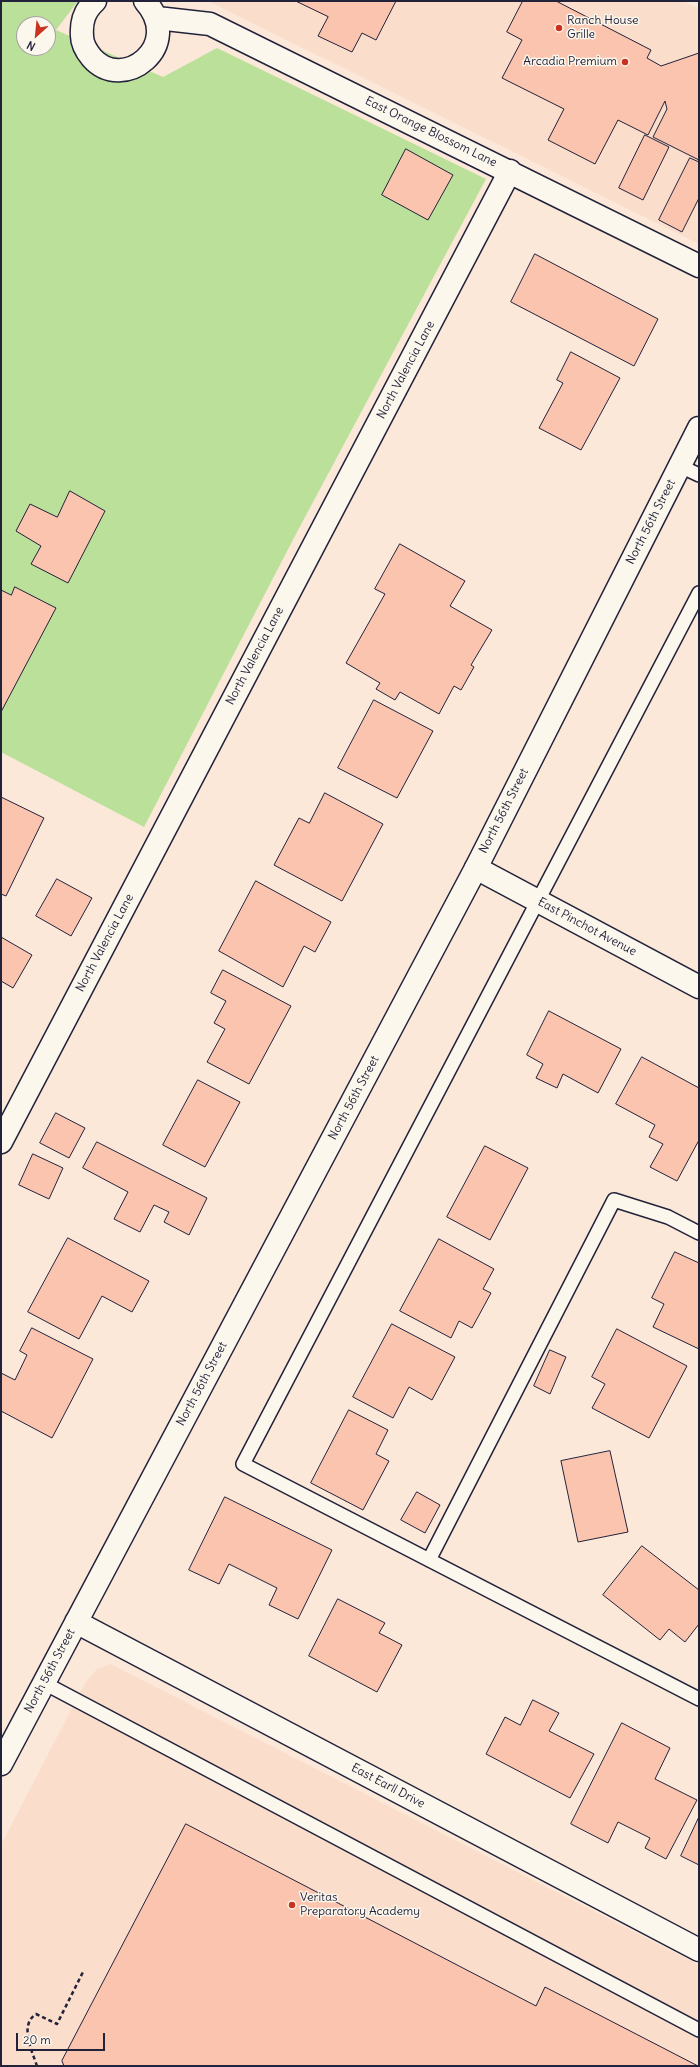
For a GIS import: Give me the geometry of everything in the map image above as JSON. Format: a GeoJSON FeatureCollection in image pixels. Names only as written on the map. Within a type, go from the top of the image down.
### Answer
{"type":"FeatureCollection","features":[{"type":"Feature","properties":{"kind":"street","name":"East Orange Blossom Lane"},"geometry":{"type":"LineString","coordinates":[[95,1],[84,16],[81,27],[82,40],[86,51],[94,60],[105,67],[117,70],[130,69],[142,63],[151,55],[157,43],[158,31],[151,10]]}},
{"type":"Feature","properties":{"kind":"street","name":"East Orange Blossom Lane"},"geometry":{"type":"LineString","coordinates":[[151,10],[210,24],[510,171],[699,266]]}},
{"type":"Feature","properties":{"kind":"street","name":"North Valencia Lane"},"geometry":{"type":"LineString","coordinates":[[1,1142],[510,171]]}},
{"type":"Feature","properties":{"kind":"street","name":"North 56th Street"},"geometry":{"type":"LineString","coordinates":[[1,1764],[476,868],[699,428]]}},
{"type":"Feature","properties":{"kind":"street","name":"East Pinchot Avenue"},"geometry":{"type":"LineString","coordinates":[[476,868],[699,987]]}},
{"type":"Feature","properties":{"kind":"street","name":"East Earll Drive"},"geometry":{"type":"LineString","coordinates":[[76,1622],[699,1950]]}},
{"type":"Feature","properties":{"kind":"lane"},"geometry":{"type":"LineString","coordinates":[[680,466],[699,475]]}},
{"type":"Feature","properties":{"kind":"lane"},"geometry":{"type":"LineString","coordinates":[[699,593],[244,1464],[699,1699]]}},
{"type":"Feature","properties":{"kind":"lane"},"geometry":{"type":"LineString","coordinates":[[429,1560],[614,1200],[668,1216],[699,1233]]}},
{"type":"Feature","properties":{"kind":"lane"},"geometry":{"type":"LineString","coordinates":[[44,1683],[699,2030]]}},
{"type":"Feature","properties":{"kind":"path"},"geometry":{"type":"LineString","coordinates":[[37,2066],[27,2027],[36,2014],[57,2024],[83,1972]]}},
{"type":"Feature","properties":{"kind":"shaded area"},"geometry":{"type":"Polygon","coordinates":[[[208,1],[683,1],[699,9],[699,244],[208,1]]]}},
{"type":"Feature","properties":{"kind":"shaded area","name":"Veritas Preparatory Academy"},"geometry":{"type":"Polygon","coordinates":[[[111,1664],[699,1965],[699,2066],[1,2066],[1,1845],[85,1683],[96,1670],[111,1664]]]}},
{"type":"Feature","properties":{"kind":"green space"},"geometry":{"type":"Polygon","coordinates":[[[1,1],[78,1],[56,30],[163,77],[217,48],[486,179],[297,532],[144,827],[1,752],[1,1]]]}},
{"type":"Feature","properties":{"kind":"building"},"geometry":{"type":"Polygon","coordinates":[[[296,1],[396,1],[376,40],[362,33],[352,52],[318,36],[328,17],[296,1]]]}},
{"type":"Feature","properties":{"kind":"building"},"geometry":{"type":"Polygon","coordinates":[[[523,1],[556,1],[651,50],[647,58],[661,66],[699,53],[699,160],[653,137],[667,109],[665,101],[648,135],[618,120],[595,164],[548,140],[564,109],[502,78],[522,40],[507,32],[523,1]]]}},
{"type":"Feature","properties":{"kind":"building"},"geometry":{"type":"Polygon","coordinates":[[[645,135],[669,147],[643,200],[619,188],[645,135]]]}},
{"type":"Feature","properties":{"kind":"building"},"geometry":{"type":"Polygon","coordinates":[[[406,149],[453,175],[428,220],[382,195],[406,149]]]}},
{"type":"Feature","properties":{"kind":"building"},"geometry":{"type":"Polygon","coordinates":[[[690,158],[699,162],[699,198],[682,232],[659,220],[690,158]]]}},
{"type":"Feature","properties":{"kind":"building"},"geometry":{"type":"Polygon","coordinates":[[[535,254],[658,319],[634,366],[511,302],[535,254]]]}},
{"type":"Feature","properties":{"kind":"building"},"geometry":{"type":"Polygon","coordinates":[[[571,352],[620,378],[581,450],[539,428],[563,383],[557,380],[571,352]]]}},
{"type":"Feature","properties":{"kind":"building"},"geometry":{"type":"Polygon","coordinates":[[[70,491],[105,511],[68,583],[31,564],[41,546],[16,531],[30,504],[57,517],[70,491]]]}},
{"type":"Feature","properties":{"kind":"building"},"geometry":{"type":"Polygon","coordinates":[[[400,544],[465,581],[450,606],[492,630],[471,665],[474,667],[461,690],[454,686],[439,714],[400,692],[395,700],[376,689],[380,683],[346,663],[385,594],[375,589],[400,544]]]}},
{"type":"Feature","properties":{"kind":"building"},"geometry":{"type":"Polygon","coordinates":[[[15,587],[56,608],[1,712],[1,590],[11,595],[15,587]]]}},
{"type":"Feature","properties":{"kind":"building"},"geometry":{"type":"Polygon","coordinates":[[[374,700],[433,731],[397,798],[338,768],[374,700]]]}},
{"type":"Feature","properties":{"kind":"building"},"geometry":{"type":"Polygon","coordinates":[[[325,793],[383,824],[342,901],[274,865],[299,818],[309,823],[325,793]]]}},
{"type":"Feature","properties":{"kind":"building"},"geometry":{"type":"Polygon","coordinates":[[[1,797],[44,818],[6,896],[1,894],[1,797]]]}},
{"type":"Feature","properties":{"kind":"building"},"geometry":{"type":"Polygon","coordinates":[[[57,879],[92,898],[71,936],[36,916],[57,879]]]}},
{"type":"Feature","properties":{"kind":"building"},"geometry":{"type":"Polygon","coordinates":[[[256,881],[331,922],[315,952],[304,946],[283,987],[219,951],[256,881]]]}},
{"type":"Feature","properties":{"kind":"building"},"geometry":{"type":"Polygon","coordinates":[[[1,937],[32,955],[13,988],[1,981],[1,937]]]}},
{"type":"Feature","properties":{"kind":"building"},"geometry":{"type":"Polygon","coordinates":[[[223,970],[291,1006],[249,1084],[207,1062],[225,1029],[214,1023],[226,1001],[211,993],[223,970]]]}},
{"type":"Feature","properties":{"kind":"building"},"geometry":{"type":"Polygon","coordinates":[[[549,1011],[621,1049],[598,1093],[563,1074],[557,1088],[536,1078],[543,1064],[527,1055],[549,1011]]]}},
{"type":"Feature","properties":{"kind":"building"},"geometry":{"type":"Polygon","coordinates":[[[642,1057],[699,1088],[699,1140],[677,1181],[650,1167],[663,1144],[649,1137],[655,1125],[616,1104],[642,1057]]]}},
{"type":"Feature","properties":{"kind":"building"},"geometry":{"type":"Polygon","coordinates":[[[198,1080],[240,1102],[205,1167],[163,1145],[198,1080]]]}},
{"type":"Feature","properties":{"kind":"building"},"geometry":{"type":"Polygon","coordinates":[[[56,1113],[85,1128],[69,1158],[40,1143],[56,1113]]]}},
{"type":"Feature","properties":{"kind":"building"},"geometry":{"type":"Polygon","coordinates":[[[97,1142],[207,1198],[189,1235],[164,1222],[169,1212],[154,1205],[140,1232],[114,1219],[128,1192],[83,1168],[97,1142]]]}},
{"type":"Feature","properties":{"kind":"building"},"geometry":{"type":"Polygon","coordinates":[[[485,1146],[528,1168],[490,1240],[447,1217],[485,1146]]]}},
{"type":"Feature","properties":{"kind":"building"},"geometry":{"type":"Polygon","coordinates":[[[33,1154],[63,1168],[49,1199],[19,1185],[33,1154]]]}},
{"type":"Feature","properties":{"kind":"building"},"geometry":{"type":"Polygon","coordinates":[[[68,1238],[149,1281],[132,1312],[102,1296],[79,1339],[28,1312],[68,1238]]]}},
{"type":"Feature","properties":{"kind":"building"},"geometry":{"type":"Polygon","coordinates":[[[439,1239],[494,1269],[483,1289],[491,1293],[472,1328],[459,1321],[451,1338],[400,1311],[439,1239]]]}},
{"type":"Feature","properties":{"kind":"building"},"geometry":{"type":"Polygon","coordinates":[[[675,1252],[699,1263],[699,1349],[653,1327],[664,1304],[652,1298],[675,1252]]]}},
{"type":"Feature","properties":{"kind":"building"},"geometry":{"type":"Polygon","coordinates":[[[392,1324],[455,1357],[432,1400],[409,1387],[393,1418],[353,1397],[392,1324]]]}},
{"type":"Feature","properties":{"kind":"building"},"geometry":{"type":"Polygon","coordinates":[[[32,1328],[93,1359],[52,1438],[1,1411],[1,1373],[15,1380],[27,1355],[20,1351],[32,1328]]]}},
{"type":"Feature","properties":{"kind":"building"},"geometry":{"type":"Polygon","coordinates":[[[617,1329],[687,1366],[649,1438],[592,1408],[605,1384],[592,1377],[617,1329]]]}},
{"type":"Feature","properties":{"kind":"building"},"geometry":{"type":"Polygon","coordinates":[[[550,1350],[566,1357],[550,1394],[534,1386],[550,1350]]]}},
{"type":"Feature","properties":{"kind":"building"},"geometry":{"type":"Polygon","coordinates":[[[349,1410],[388,1430],[376,1454],[389,1461],[363,1510],[311,1483],[349,1410]]]}},
{"type":"Feature","properties":{"kind":"building"},"geometry":{"type":"Polygon","coordinates":[[[610,1451],[628,1532],[578,1542],[561,1461],[610,1451]]]}},
{"type":"Feature","properties":{"kind":"building"},"geometry":{"type":"Polygon","coordinates":[[[417,1492],[440,1505],[425,1533],[401,1520],[417,1492]]]}},
{"type":"Feature","properties":{"kind":"building"},"geometry":{"type":"Polygon","coordinates":[[[225,1497],[332,1550],[298,1619],[269,1605],[277,1588],[229,1564],[219,1584],[189,1570],[225,1497]]]}},
{"type":"Feature","properties":{"kind":"building"},"geometry":{"type":"Polygon","coordinates":[[[642,1546],[699,1590],[699,1624],[685,1642],[669,1629],[660,1640],[603,1595],[642,1546]]]}},
{"type":"Feature","properties":{"kind":"building"},"geometry":{"type":"Polygon","coordinates":[[[338,1599],[385,1623],[379,1633],[402,1645],[377,1692],[309,1656],[338,1599]]]}},
{"type":"Feature","properties":{"kind":"building"},"geometry":{"type":"Polygon","coordinates":[[[533,1700],[559,1713],[549,1731],[594,1754],[570,1798],[486,1754],[505,1717],[520,1725],[533,1700]]]}},
{"type":"Feature","properties":{"kind":"building"},"geometry":{"type":"Polygon","coordinates":[[[622,1723],[670,1748],[655,1779],[697,1800],[666,1859],[645,1848],[650,1838],[618,1822],[608,1843],[571,1824],[622,1723]]]}},
{"type":"Feature","properties":{"kind":"building"},"geometry":{"type":"Polygon","coordinates":[[[699,1817],[699,1865],[681,1856],[699,1817]]]}},
{"type":"Feature","properties":{"kind":"building"},"geometry":{"type":"Polygon","coordinates":[[[186,1824],[536,2006],[545,1987],[698,2066],[64,2066],[62,2061],[186,1824]]]}},
{"type":"Feature","properties":{"kind":"place","name":"Ranch House Grille"},"geometry":{"type":"Point","coordinates":[559,28]}},
{"type":"Feature","properties":{"kind":"place","name":"Arcadia Premium"},"geometry":{"type":"Point","coordinates":[625,62]}},
{"type":"Feature","properties":{"kind":"place","name":"Veritas Preparatory Academy"},"geometry":{"type":"Point","coordinates":[292,1905]}}]}
